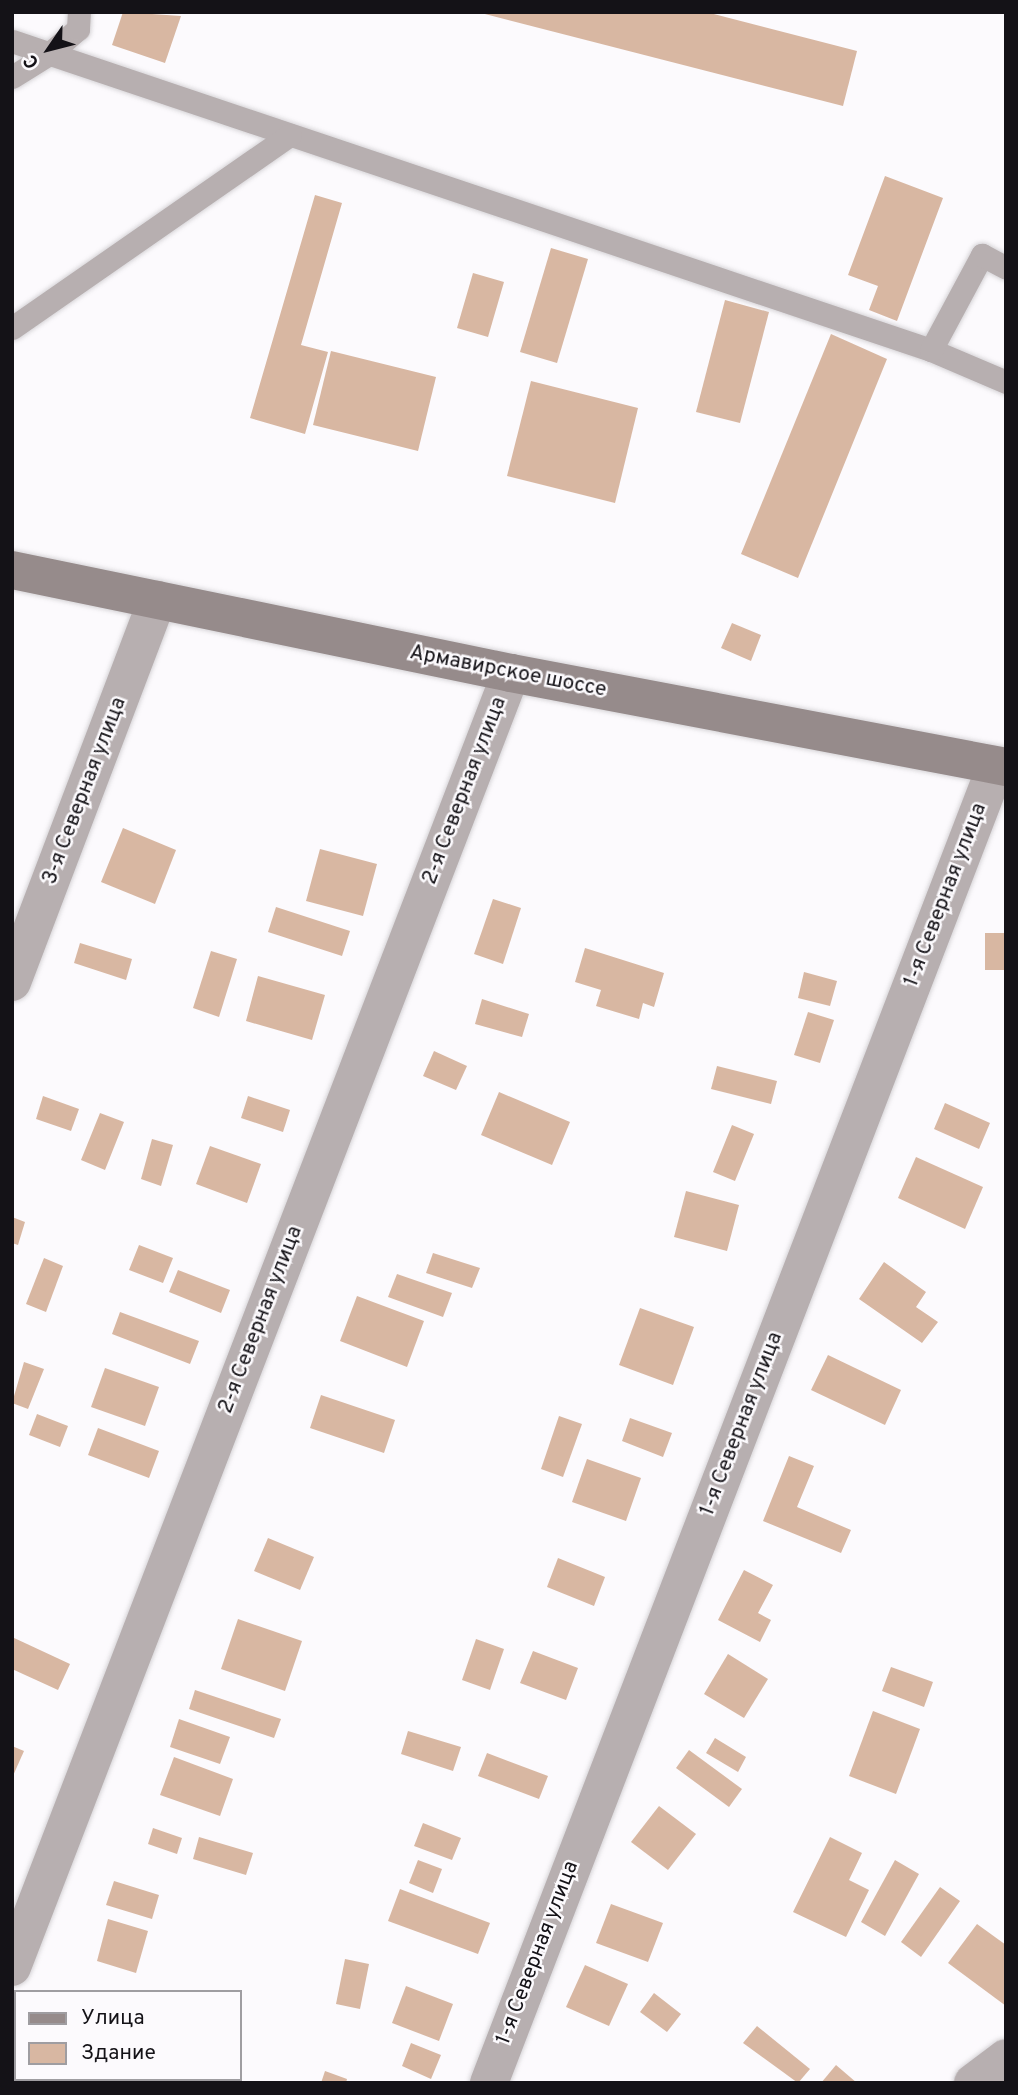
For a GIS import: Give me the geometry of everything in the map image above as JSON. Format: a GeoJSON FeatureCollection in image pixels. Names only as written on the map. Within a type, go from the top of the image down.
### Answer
{"type":"FeatureCollection","features":[{"type":"Feature","properties":{"kind":"main road","name":"Армавирское шоссе"},"geometry":{"type":"LineString","coordinates":[[12,570],[511,673],[1001,766]]}},
{"type":"Feature","properties":{"kind":"street","name":"3-я Северная улица"},"geometry":{"type":"LineString","coordinates":[[12,982],[157,600]]}},
{"type":"Feature","properties":{"kind":"street","name":"2-я Северная улица"},"geometry":{"type":"LineString","coordinates":[[12,1967],[511,673]]}},
{"type":"Feature","properties":{"kind":"street","name":"1-я Северная улица"},"geometry":{"type":"LineString","coordinates":[[489,2083],[1001,766]]}},
{"type":"Feature","properties":{"kind":"street"},"geometry":{"type":"LineString","coordinates":[[972,2083],[1006,2058]]}},
{"type":"Feature","properties":{"kind":"lane"},"geometry":{"type":"LineString","coordinates":[[12,77],[50,54],[78,29],[79,12]]}},
{"type":"Feature","properties":{"kind":"lane"},"geometry":{"type":"LineString","coordinates":[[12,41],[932,350],[1006,382]]}},
{"type":"Feature","properties":{"kind":"lane"},"geometry":{"type":"LineString","coordinates":[[12,328],[290,135]]}},
{"type":"Feature","properties":{"kind":"lane"},"geometry":{"type":"LineString","coordinates":[[932,350],[982,256],[1006,268]]}},
{"type":"Feature","properties":{"kind":"building"},"geometry":{"type":"Polygon","coordinates":[[[123,12],[181,16],[165,63],[112,45],[123,12]]]}},
{"type":"Feature","properties":{"kind":"building"},"geometry":{"type":"Polygon","coordinates":[[[706,12],[857,51],[843,106],[481,13],[706,12]]]}},
{"type":"Feature","properties":{"kind":"building"},"geometry":{"type":"Polygon","coordinates":[[[885,176],[943,198],[897,321],[869,310],[878,286],[848,275],[885,176]]]}},
{"type":"Feature","properties":{"kind":"building"},"geometry":{"type":"Polygon","coordinates":[[[315,195],[342,203],[301,345],[328,352],[305,434],[250,418],[315,195]]]}},
{"type":"Feature","properties":{"kind":"building"},"geometry":{"type":"Polygon","coordinates":[[[551,248],[588,259],[557,363],[520,352],[551,248]]]}},
{"type":"Feature","properties":{"kind":"building"},"geometry":{"type":"Polygon","coordinates":[[[473,273],[504,282],[488,337],[457,328],[473,273]]]}},
{"type":"Feature","properties":{"kind":"building"},"geometry":{"type":"Polygon","coordinates":[[[725,300],[769,312],[740,423],[696,412],[725,300]]]}},
{"type":"Feature","properties":{"kind":"building"},"geometry":{"type":"Polygon","coordinates":[[[831,334],[887,359],[798,578],[741,554],[831,334]]]}},
{"type":"Feature","properties":{"kind":"building"},"geometry":{"type":"Polygon","coordinates":[[[331,351],[436,377],[418,451],[313,425],[331,351]]]}},
{"type":"Feature","properties":{"kind":"building"},"geometry":{"type":"Polygon","coordinates":[[[531,381],[638,408],[615,503],[507,476],[531,381]]]}},
{"type":"Feature","properties":{"kind":"building"},"geometry":{"type":"Polygon","coordinates":[[[732,623],[761,635],[751,661],[721,648],[732,623]]]}},
{"type":"Feature","properties":{"kind":"building"},"geometry":{"type":"Polygon","coordinates":[[[123,828],[176,850],[155,904],[101,882],[123,828]]]}},
{"type":"Feature","properties":{"kind":"building"},"geometry":{"type":"Polygon","coordinates":[[[320,849],[377,864],[363,916],[306,901],[320,849]]]}},
{"type":"Feature","properties":{"kind":"building"},"geometry":{"type":"Polygon","coordinates":[[[493,899],[521,908],[503,964],[474,954],[493,899]]]}},
{"type":"Feature","properties":{"kind":"building"},"geometry":{"type":"Polygon","coordinates":[[[276,907],[350,931],[342,956],[268,932],[276,907]]]}},
{"type":"Feature","properties":{"kind":"building"},"geometry":{"type":"Polygon","coordinates":[[[985,933],[1006,933],[1006,970],[985,970],[985,933]]]}},
{"type":"Feature","properties":{"kind":"building"},"geometry":{"type":"Polygon","coordinates":[[[80,943],[132,959],[126,980],[74,963],[80,943]]]}},
{"type":"Feature","properties":{"kind":"building"},"geometry":{"type":"Polygon","coordinates":[[[585,948],[664,973],[654,1007],[643,1003],[639,1019],[596,1006],[601,990],[575,982],[585,948]]]}},
{"type":"Feature","properties":{"kind":"building"},"geometry":{"type":"Polygon","coordinates":[[[211,951],[237,959],[219,1017],[193,1008],[211,951]]]}},
{"type":"Feature","properties":{"kind":"building"},"geometry":{"type":"Polygon","coordinates":[[[804,972],[837,981],[830,1006],[798,998],[804,972]]]}},
{"type":"Feature","properties":{"kind":"building"},"geometry":{"type":"Polygon","coordinates":[[[258,976],[325,995],[312,1040],[246,1021],[258,976]]]}},
{"type":"Feature","properties":{"kind":"building"},"geometry":{"type":"Polygon","coordinates":[[[482,999],[529,1014],[522,1037],[475,1024],[482,999]]]}},
{"type":"Feature","properties":{"kind":"building"},"geometry":{"type":"Polygon","coordinates":[[[808,1012],[834,1020],[820,1063],[794,1055],[808,1012]]]}},
{"type":"Feature","properties":{"kind":"building"},"geometry":{"type":"Polygon","coordinates":[[[434,1051],[467,1066],[456,1090],[423,1076],[434,1051]]]}},
{"type":"Feature","properties":{"kind":"building"},"geometry":{"type":"Polygon","coordinates":[[[717,1066],[777,1081],[771,1104],[711,1089],[717,1066]]]}},
{"type":"Feature","properties":{"kind":"building"},"geometry":{"type":"Polygon","coordinates":[[[499,1092],[570,1122],[552,1165],[481,1135],[499,1092]]]}},
{"type":"Feature","properties":{"kind":"building"},"geometry":{"type":"Polygon","coordinates":[[[43,1096],[79,1109],[71,1131],[36,1119],[43,1096]]]}},
{"type":"Feature","properties":{"kind":"building"},"geometry":{"type":"Polygon","coordinates":[[[248,1096],[290,1110],[283,1132],[241,1118],[248,1096]]]}},
{"type":"Feature","properties":{"kind":"building"},"geometry":{"type":"Polygon","coordinates":[[[945,1103],[990,1123],[979,1149],[934,1129],[945,1103]]]}},
{"type":"Feature","properties":{"kind":"building"},"geometry":{"type":"Polygon","coordinates":[[[100,1113],[124,1122],[105,1170],[81,1160],[100,1113]]]}},
{"type":"Feature","properties":{"kind":"building"},"geometry":{"type":"Polygon","coordinates":[[[732,1125],[754,1134],[735,1181],[713,1172],[732,1125]]]}},
{"type":"Feature","properties":{"kind":"building"},"geometry":{"type":"Polygon","coordinates":[[[152,1139],[173,1145],[161,1186],[141,1179],[152,1139]]]}},
{"type":"Feature","properties":{"kind":"building"},"geometry":{"type":"Polygon","coordinates":[[[210,1146],[261,1164],[247,1203],[196,1184],[210,1146]]]}},
{"type":"Feature","properties":{"kind":"building"},"geometry":{"type":"Polygon","coordinates":[[[916,1157],[983,1187],[965,1229],[898,1198],[916,1157]]]}},
{"type":"Feature","properties":{"kind":"building"},"geometry":{"type":"Polygon","coordinates":[[[686,1191],[739,1205],[727,1251],[674,1237],[686,1191]]]}},
{"type":"Feature","properties":{"kind":"building"},"geometry":{"type":"Polygon","coordinates":[[[12,1217],[25,1222],[18,1245],[12,1243],[12,1217]]]}},
{"type":"Feature","properties":{"kind":"building"},"geometry":{"type":"Polygon","coordinates":[[[139,1245],[173,1258],[163,1283],[129,1270],[139,1245]]]}},
{"type":"Feature","properties":{"kind":"building"},"geometry":{"type":"Polygon","coordinates":[[[433,1253],[480,1268],[472,1288],[426,1273],[433,1253]]]}},
{"type":"Feature","properties":{"kind":"building"},"geometry":{"type":"Polygon","coordinates":[[[44,1258],[63,1266],[46,1312],[26,1304],[44,1258]]]}},
{"type":"Feature","properties":{"kind":"building"},"geometry":{"type":"Polygon","coordinates":[[[884,1262],[926,1292],[916,1307],[938,1322],[922,1343],[859,1299],[884,1262]]]}},
{"type":"Feature","properties":{"kind":"building"},"geometry":{"type":"Polygon","coordinates":[[[178,1270],[230,1290],[221,1313],[169,1292],[178,1270]]]}},
{"type":"Feature","properties":{"kind":"building"},"geometry":{"type":"Polygon","coordinates":[[[397,1274],[452,1293],[443,1317],[388,1297],[397,1274]]]}},
{"type":"Feature","properties":{"kind":"building"},"geometry":{"type":"Polygon","coordinates":[[[357,1296],[424,1321],[407,1367],[340,1341],[357,1296]]]}},
{"type":"Feature","properties":{"kind":"building"},"geometry":{"type":"Polygon","coordinates":[[[640,1308],[694,1327],[673,1385],[619,1365],[640,1308]]]}},
{"type":"Feature","properties":{"kind":"building"},"geometry":{"type":"Polygon","coordinates":[[[120,1312],[199,1341],[190,1364],[112,1334],[120,1312]]]}},
{"type":"Feature","properties":{"kind":"building"},"geometry":{"type":"Polygon","coordinates":[[[828,1355],[901,1390],[885,1425],[811,1390],[828,1355]]]}},
{"type":"Feature","properties":{"kind":"building"},"geometry":{"type":"Polygon","coordinates":[[[24,1362],[44,1369],[28,1409],[12,1403],[24,1362]]]}},
{"type":"Feature","properties":{"kind":"building"},"geometry":{"type":"Polygon","coordinates":[[[105,1368],[159,1387],[145,1426],[91,1407],[105,1368]]]}},
{"type":"Feature","properties":{"kind":"building"},"geometry":{"type":"Polygon","coordinates":[[[321,1395],[395,1420],[384,1453],[310,1428],[321,1395]]]}},
{"type":"Feature","properties":{"kind":"building"},"geometry":{"type":"Polygon","coordinates":[[[37,1414],[68,1426],[60,1447],[29,1435],[37,1414]]]}},
{"type":"Feature","properties":{"kind":"building"},"geometry":{"type":"Polygon","coordinates":[[[559,1416],[582,1424],[563,1477],[541,1469],[559,1416]]]}},
{"type":"Feature","properties":{"kind":"building"},"geometry":{"type":"Polygon","coordinates":[[[630,1418],[672,1433],[663,1457],[622,1441],[630,1418]]]}},
{"type":"Feature","properties":{"kind":"building"},"geometry":{"type":"Polygon","coordinates":[[[98,1428],[159,1451],[149,1478],[88,1455],[98,1428]]]}},
{"type":"Feature","properties":{"kind":"building"},"geometry":{"type":"Polygon","coordinates":[[[789,1456],[814,1466],[797,1507],[851,1530],[841,1553],[763,1521],[789,1456]]]}},
{"type":"Feature","properties":{"kind":"building"},"geometry":{"type":"Polygon","coordinates":[[[587,1459],[641,1478],[626,1521],[572,1502],[587,1459]]]}},
{"type":"Feature","properties":{"kind":"building"},"geometry":{"type":"Polygon","coordinates":[[[268,1538],[314,1557],[300,1590],[254,1571],[268,1538]]]}},
{"type":"Feature","properties":{"kind":"building"},"geometry":{"type":"Polygon","coordinates":[[[558,1558],[605,1577],[594,1606],[547,1587],[558,1558]]]}},
{"type":"Feature","properties":{"kind":"building"},"geometry":{"type":"Polygon","coordinates":[[[744,1570],[773,1585],[758,1613],[771,1620],[760,1642],[718,1620],[744,1570]]]}},
{"type":"Feature","properties":{"kind":"building"},"geometry":{"type":"Polygon","coordinates":[[[238,1619],[302,1641],[285,1691],[221,1669],[238,1619]]]}},
{"type":"Feature","properties":{"kind":"building"},"geometry":{"type":"Polygon","coordinates":[[[12,1637],[70,1664],[58,1690],[12,1669],[12,1637]]]}},
{"type":"Feature","properties":{"kind":"building"},"geometry":{"type":"Polygon","coordinates":[[[476,1639],[504,1649],[490,1690],[462,1680],[476,1639]]]}},
{"type":"Feature","properties":{"kind":"building"},"geometry":{"type":"Polygon","coordinates":[[[533,1651],[578,1668],[566,1700],[520,1683],[533,1651]]]}},
{"type":"Feature","properties":{"kind":"building"},"geometry":{"type":"Polygon","coordinates":[[[728,1654],[768,1679],[744,1718],[704,1694],[728,1654]]]}},
{"type":"Feature","properties":{"kind":"building"},"geometry":{"type":"Polygon","coordinates":[[[891,1667],[933,1682],[924,1707],[882,1691],[891,1667]]]}},
{"type":"Feature","properties":{"kind":"building"},"geometry":{"type":"Polygon","coordinates":[[[195,1690],[281,1719],[274,1738],[189,1709],[195,1690]]]}},
{"type":"Feature","properties":{"kind":"building"},"geometry":{"type":"Polygon","coordinates":[[[873,1711],[920,1729],[896,1794],[849,1776],[873,1711]]]}},
{"type":"Feature","properties":{"kind":"building"},"geometry":{"type":"Polygon","coordinates":[[[179,1719],[230,1737],[220,1764],[170,1747],[179,1719]]]}},
{"type":"Feature","properties":{"kind":"building"},"geometry":{"type":"Polygon","coordinates":[[[408,1731],[461,1747],[453,1771],[401,1754],[408,1731]]]}},
{"type":"Feature","properties":{"kind":"building"},"geometry":{"type":"Polygon","coordinates":[[[715,1738],[746,1757],[738,1772],[706,1753],[715,1738]]]}},
{"type":"Feature","properties":{"kind":"building"},"geometry":{"type":"Polygon","coordinates":[[[12,1746],[24,1751],[12,1778],[12,1746]]]}},
{"type":"Feature","properties":{"kind":"building"},"geometry":{"type":"Polygon","coordinates":[[[689,1750],[742,1789],[729,1807],[676,1768],[689,1750]]]}},
{"type":"Feature","properties":{"kind":"building"},"geometry":{"type":"Polygon","coordinates":[[[487,1753],[548,1776],[539,1799],[478,1776],[487,1753]]]}},
{"type":"Feature","properties":{"kind":"building"},"geometry":{"type":"Polygon","coordinates":[[[174,1757],[233,1779],[220,1816],[160,1795],[174,1757]]]}},
{"type":"Feature","properties":{"kind":"building"},"geometry":{"type":"Polygon","coordinates":[[[659,1806],[696,1834],[668,1870],[631,1842],[659,1806]]]}},
{"type":"Feature","properties":{"kind":"building"},"geometry":{"type":"Polygon","coordinates":[[[423,1823],[461,1838],[452,1860],[414,1846],[423,1823]]]}},
{"type":"Feature","properties":{"kind":"building"},"geometry":{"type":"Polygon","coordinates":[[[153,1828],[182,1838],[177,1854],[148,1844],[153,1828]]]}},
{"type":"Feature","properties":{"kind":"building"},"geometry":{"type":"Polygon","coordinates":[[[199,1837],[253,1853],[246,1875],[193,1859],[199,1837]]]}},
{"type":"Feature","properties":{"kind":"building"},"geometry":{"type":"Polygon","coordinates":[[[830,1837],[862,1853],[849,1880],[869,1890],[846,1937],[793,1912],[830,1837]]]}},
{"type":"Feature","properties":{"kind":"building"},"geometry":{"type":"Polygon","coordinates":[[[418,1860],[442,1869],[433,1893],[409,1883],[418,1860]]]}},
{"type":"Feature","properties":{"kind":"building"},"geometry":{"type":"Polygon","coordinates":[[[895,1860],[919,1874],[885,1936],[861,1922],[895,1860]]]}},
{"type":"Feature","properties":{"kind":"building"},"geometry":{"type":"Polygon","coordinates":[[[114,1881],[159,1895],[152,1919],[106,1905],[114,1881]]]}},
{"type":"Feature","properties":{"kind":"building"},"geometry":{"type":"Polygon","coordinates":[[[940,1887],[960,1901],[921,1957],[901,1942],[940,1887]]]}},
{"type":"Feature","properties":{"kind":"building"},"geometry":{"type":"Polygon","coordinates":[[[400,1889],[490,1923],[478,1954],[388,1921],[400,1889]]]}},
{"type":"Feature","properties":{"kind":"building"},"geometry":{"type":"Polygon","coordinates":[[[611,1904],[663,1923],[648,1962],[596,1943],[611,1904]]]}},
{"type":"Feature","properties":{"kind":"building"},"geometry":{"type":"Polygon","coordinates":[[[108,1919],[148,1931],[136,1973],[97,1961],[108,1919]]]}},
{"type":"Feature","properties":{"kind":"building"},"geometry":{"type":"Polygon","coordinates":[[[977,1924],[1006,1945],[1006,2006],[948,1963],[977,1924]]]}},
{"type":"Feature","properties":{"kind":"building"},"geometry":{"type":"Polygon","coordinates":[[[345,1959],[369,1964],[360,2009],[336,2004],[345,1959]]]}},
{"type":"Feature","properties":{"kind":"building"},"geometry":{"type":"Polygon","coordinates":[[[585,1965],[628,1984],[609,2026],[566,2007],[585,1965]]]}},
{"type":"Feature","properties":{"kind":"building"},"geometry":{"type":"Polygon","coordinates":[[[406,1986],[453,2004],[439,2041],[392,2023],[406,1986]]]}},
{"type":"Feature","properties":{"kind":"building"},"geometry":{"type":"Polygon","coordinates":[[[654,1993],[681,2014],[667,2032],[640,2012],[654,1993]]]}},
{"type":"Feature","properties":{"kind":"building"},"geometry":{"type":"Polygon","coordinates":[[[757,2026],[810,2069],[798,2083],[743,2043],[757,2026]]]}},
{"type":"Feature","properties":{"kind":"building"},"geometry":{"type":"Polygon","coordinates":[[[411,2043],[441,2055],[431,2079],[402,2066],[411,2043]]]}},
{"type":"Feature","properties":{"kind":"building"},"geometry":{"type":"Polygon","coordinates":[[[836,2065],[857,2083],[821,2083],[836,2065]]]}},
{"type":"Feature","properties":{"kind":"building"},"geometry":{"type":"Polygon","coordinates":[[[325,2071],[347,2079],[346,2083],[321,2083],[325,2071]]]}}]}
